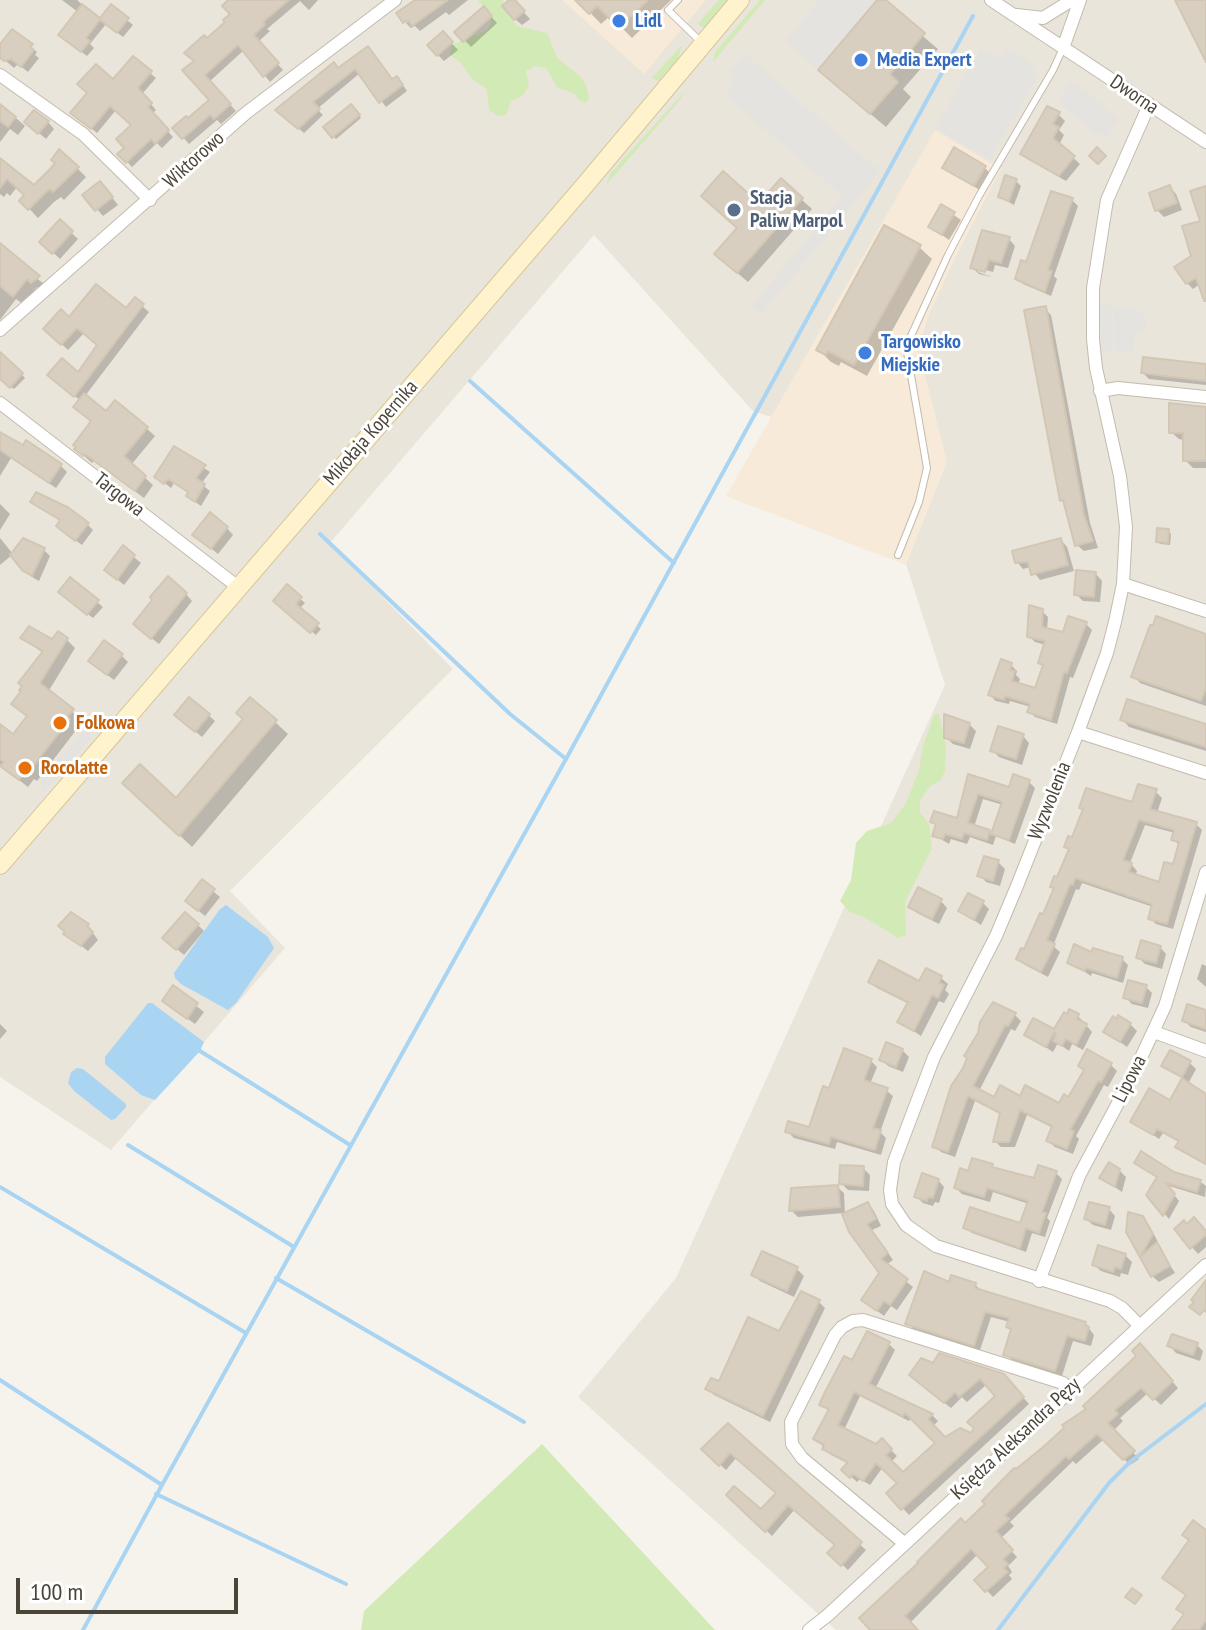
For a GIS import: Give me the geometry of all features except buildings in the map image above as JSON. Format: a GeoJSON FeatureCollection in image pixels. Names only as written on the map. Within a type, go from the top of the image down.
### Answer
{"type":"FeatureCollection","features":[{"type":"Feature","properties":{"kind":"main road","name":"Mikołaja Kopernika"},"geometry":{"type":"LineString","coordinates":[[0,865],[585,185],[740,0]]}},
{"type":"Feature","properties":{"kind":"street","name":"Wiktorowo"},"geometry":{"type":"LineString","coordinates":[[0,330],[246,113],[395,0]]}},
{"type":"Feature","properties":{"kind":"street","name":"Dworna"},"geometry":{"type":"LineString","coordinates":[[991,0],[1206,142]]}},
{"type":"Feature","properties":{"kind":"street"},"geometry":{"type":"LineString","coordinates":[[1009,13],[1043,18],[1072,0]]}},
{"type":"Feature","properties":{"kind":"street"},"geometry":{"type":"LineString","coordinates":[[1063,48],[1080,0]]}},
{"type":"Feature","properties":{"kind":"street"},"geometry":{"type":"LineString","coordinates":[[0,75],[83,134],[150,200]]}},
{"type":"Feature","properties":{"kind":"street","name":"Wyzwolenia"},"geometry":{"type":"LineString","coordinates":[[1140,1326],[1110,1301],[936,1246],[906,1225],[892,1204],[890,1178],[904,1130],[934,1057],[996,936],[1107,653],[1123,584],[1126,527],[1124,503],[1100,391],[1093,339],[1093,288],[1101,227],[1116,179],[1149,105]]}},
{"type":"Feature","properties":{"kind":"street"},"geometry":{"type":"LineString","coordinates":[[1100,391],[1118,388],[1206,397]]}},
{"type":"Feature","properties":{"kind":"street","name":"Targowa"},"geometry":{"type":"LineString","coordinates":[[0,403],[238,587]]}},
{"type":"Feature","properties":{"kind":"street"},"geometry":{"type":"LineString","coordinates":[[1123,584],[1206,611]]}},
{"type":"Feature","properties":{"kind":"street"},"geometry":{"type":"LineString","coordinates":[[1078,732],[1206,773]]}},
{"type":"Feature","properties":{"kind":"street","name":"Lipowa"},"geometry":{"type":"LineString","coordinates":[[1039,1281],[1079,1176],[1154,1032],[1178,968],[1206,872]]}},
{"type":"Feature","properties":{"kind":"street"},"geometry":{"type":"LineString","coordinates":[[1154,1032],[1206,1051]]}},
{"type":"Feature","properties":{"kind":"street","name":"Księdza Aleksandra Pęzy"},"geometry":{"type":"LineString","coordinates":[[809,1630],[1206,1265]]}},
{"type":"Feature","properties":{"kind":"street"},"geometry":{"type":"LineString","coordinates":[[904,1543],[802,1458],[792,1444],[791,1422],[842,1327],[863,1320],[1063,1383],[1070,1390]]}},
{"type":"Feature","properties":{"kind":"lane"},"geometry":{"type":"LineString","coordinates":[[678,0],[668,10],[703,44]]}},
{"type":"Feature","properties":{"kind":"lane"},"geometry":{"type":"LineString","coordinates":[[898,555],[919,502],[927,468],[907,352],[910,338],[967,219],[1063,48]]}},
{"type":"Feature","properties":{"kind":"shaded area"},"geometry":{"type":"Polygon","coordinates":[[[0,0],[1206,0],[1206,1630],[836,1630],[578,1397],[676,1278],[945,685],[869,449],[753,411],[594,235],[330,543],[453,669],[230,891],[285,948],[111,1150],[0,1077],[0,0]]]}},
{"type":"Feature","properties":{"kind":"shaded area"},"geometry":{"type":"Polygon","coordinates":[[[562,0],[706,0],[644,74],[562,0]]]}},
{"type":"Feature","properties":{"kind":"shaded area"},"geometry":{"type":"Polygon","coordinates":[[[819,0],[875,0],[817,69],[786,40],[819,0]]]}},
{"type":"Feature","properties":{"kind":"shaded area"},"geometry":{"type":"Polygon","coordinates":[[[1007,47],[1035,65],[1031,71],[1039,74],[990,160],[935,128],[980,49],[1001,57],[1007,47]]]}},
{"type":"Feature","properties":{"kind":"shaded area"},"geometry":{"type":"Polygon","coordinates":[[[746,55],[880,171],[761,315],[751,306],[843,196],[726,96],[733,86],[731,71],[746,55]]]}},
{"type":"Feature","properties":{"kind":"shaded area"},"geometry":{"type":"Polygon","coordinates":[[[1070,83],[1086,91],[1118,120],[1106,138],[1099,132],[1096,135],[1058,102],[1070,83]]]}},
{"type":"Feature","properties":{"kind":"shaded area","name":"Targowisko Miejskie"},"geometry":{"type":"Polygon","coordinates":[[[935,130],[1001,169],[954,260],[920,342],[922,363],[947,462],[906,565],[726,496],[935,130]]]}},
{"type":"Feature","properties":{"kind":"shaded area"},"geometry":{"type":"Polygon","coordinates":[[[1098,304],[1112,305],[1113,351],[1102,352],[1098,304]]]}},
{"type":"Feature","properties":{"kind":"shaded area"},"geometry":{"type":"Polygon","coordinates":[[[1113,306],[1134,308],[1147,319],[1146,331],[1135,331],[1133,351],[1115,351],[1113,306]]]}},
{"type":"Feature","properties":{"kind":"shaded area"},"geometry":{"type":"Polygon","coordinates":[[[89,724],[91,737],[42,794],[40,781],[89,724]]]}},
{"type":"Feature","properties":{"kind":"green space"},"geometry":{"type":"Polygon","coordinates":[[[478,0],[503,0],[506,12],[517,26],[547,33],[557,58],[579,75],[586,85],[589,99],[585,103],[575,94],[557,87],[546,68],[535,66],[526,71],[529,86],[522,96],[511,101],[506,115],[498,116],[489,110],[487,89],[472,79],[461,63],[450,55],[452,45],[486,31],[491,24],[491,17],[478,0]]]}},
{"type":"Feature","properties":{"kind":"green space"},"geometry":{"type":"Polygon","coordinates":[[[719,0],[729,0],[706,29],[698,24],[719,0]]]}},
{"type":"Feature","properties":{"kind":"green space"},"geometry":{"type":"Polygon","coordinates":[[[760,0],[765,0],[713,62],[715,52],[760,0]]]}},
{"type":"Feature","properties":{"kind":"green space"},"geometry":{"type":"Polygon","coordinates":[[[682,45],[678,59],[658,81],[652,78],[682,45]]]}},
{"type":"Feature","properties":{"kind":"green space"},"geometry":{"type":"Polygon","coordinates":[[[686,90],[678,102],[606,185],[610,174],[686,90]]]}},
{"type":"Feature","properties":{"kind":"green space"},"geometry":{"type":"Polygon","coordinates":[[[939,714],[946,746],[945,771],[940,781],[930,786],[920,801],[920,812],[929,825],[932,848],[905,902],[906,935],[898,938],[850,912],[840,901],[851,880],[856,843],[867,831],[891,823],[905,805],[919,771],[923,746],[934,715],[939,714]]]}},
{"type":"Feature","properties":{"kind":"green space"},"geometry":{"type":"Polygon","coordinates":[[[542,1444],[715,1630],[361,1630],[364,1611],[542,1444]]]}},
{"type":"Feature","properties":{"kind":"water"},"geometry":{"type":"Polygon","coordinates":[[[226,905],[268,937],[274,948],[228,1010],[181,984],[174,973],[226,905]]]}},
{"type":"Feature","properties":{"kind":"water"},"geometry":{"type":"Polygon","coordinates":[[[148,1003],[204,1042],[200,1051],[155,1100],[141,1095],[105,1064],[105,1057],[148,1003]]]}},
{"type":"Feature","properties":{"kind":"water"},"geometry":{"type":"Polygon","coordinates":[[[77,1068],[83,1069],[126,1104],[115,1119],[111,1120],[68,1083],[71,1072],[77,1068]]]}},
{"type":"Feature","properties":{"kind":"waterway"},"geometry":{"type":"LineString","coordinates":[[83,1630],[973,16]]}},
{"type":"Feature","properties":{"kind":"waterway"},"geometry":{"type":"LineString","coordinates":[[470,381],[674,563]]}},
{"type":"Feature","properties":{"kind":"waterway"},"geometry":{"type":"LineString","coordinates":[[320,534],[510,714],[566,759]]}},
{"type":"Feature","properties":{"kind":"waterway"},"geometry":{"type":"LineString","coordinates":[[200,1051],[350,1145]]}},
{"type":"Feature","properties":{"kind":"waterway"},"geometry":{"type":"LineString","coordinates":[[128,1145],[294,1247]]}},
{"type":"Feature","properties":{"kind":"waterway"},"geometry":{"type":"LineString","coordinates":[[0,1187],[246,1333]]}},
{"type":"Feature","properties":{"kind":"waterway"},"geometry":{"type":"LineString","coordinates":[[276,1278],[524,1422]]}},
{"type":"Feature","properties":{"kind":"waterway"},"geometry":{"type":"LineString","coordinates":[[0,1380],[162,1485]]}},
{"type":"Feature","properties":{"kind":"waterway"},"geometry":{"type":"LineString","coordinates":[[998,1630],[1109,1483],[1130,1462],[1206,1404]]}},
{"type":"Feature","properties":{"kind":"waterway"},"geometry":{"type":"LineString","coordinates":[[156,1494],[346,1584]]}},
{"type":"Feature","properties":{"kind":"place","name":"Lidl"},"geometry":{"type":"Point","coordinates":[619,21]}},
{"type":"Feature","properties":{"kind":"place","name":"Media Expert"},"geometry":{"type":"Point","coordinates":[861,60]}},
{"type":"Feature","properties":{"kind":"place","name":"Stacja Paliw Marpol"},"geometry":{"type":"Point","coordinates":[734,210]}},
{"type":"Feature","properties":{"kind":"place","name":"Targowisko Miejskie"},"geometry":{"type":"Point","coordinates":[865,353]}},
{"type":"Feature","properties":{"kind":"place","name":"Folkowa"},"geometry":{"type":"Point","coordinates":[60,723]}},
{"type":"Feature","properties":{"kind":"place","name":"Rocolatte"},"geometry":{"type":"Point","coordinates":[25,768]}}]}
